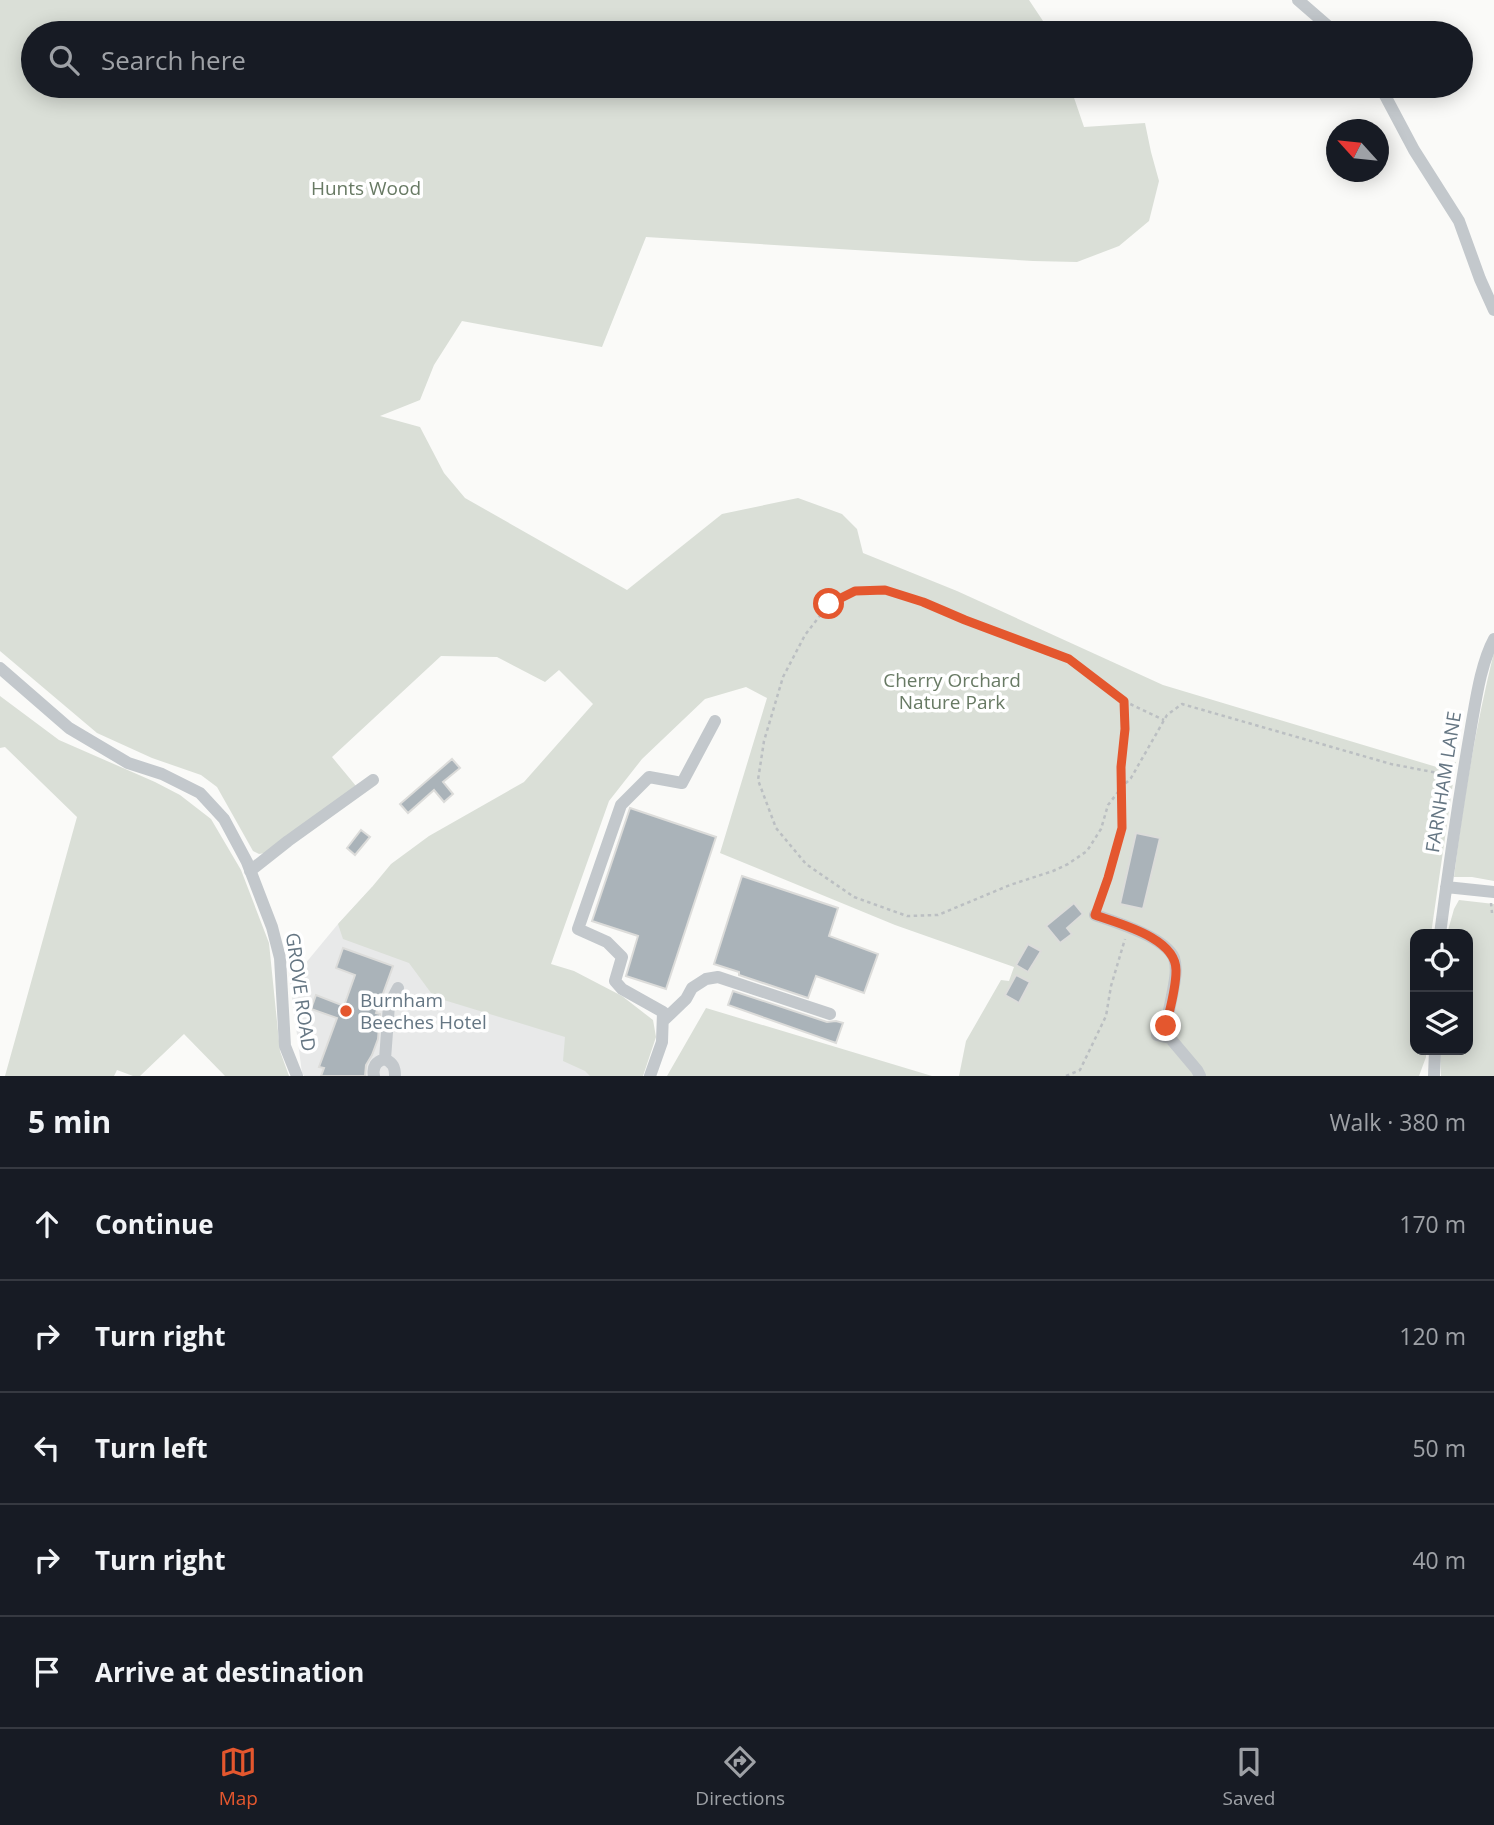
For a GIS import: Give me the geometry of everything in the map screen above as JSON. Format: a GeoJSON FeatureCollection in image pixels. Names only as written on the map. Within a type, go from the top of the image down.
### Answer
{"type":"FeatureCollection","features":[{"type":"Feature","properties":{"kind":"street"},"geometry":{"type":"LineString","coordinates":[[1298,0],[1322,21]]}},
{"type":"Feature","properties":{"kind":"street"},"geometry":{"type":"LineString","coordinates":[[1386,98],[1414,150],[1459,221],[1494,310]]}},
{"type":"Feature","properties":{"kind":"street","name":"FARNHAM LANE"},"geometry":{"type":"LineString","coordinates":[[1441,929],[1461,783],[1478,693],[1489,648],[1494,639]]}},
{"type":"Feature","properties":{"kind":"street","name":"GROVE ROAD"},"geometry":{"type":"LineString","coordinates":[[0,668],[69,728],[128,763],[162,774],[200,793],[224,819],[250,871],[272,927],[280,958],[285,1046],[296,1076]]}},
{"type":"Feature","properties":{"kind":"street"},"geometry":{"type":"LineString","coordinates":[[650,1076],[662,1042],[663,1012],[622,989],[615,981],[622,957],[607,942],[578,929],[621,805],[649,777],[682,783],[715,721]]}},
{"type":"Feature","properties":{"kind":"street"},"geometry":{"type":"LineString","coordinates":[[250,871],[373,780]]}},
{"type":"Feature","properties":{"kind":"street"},"geometry":{"type":"LineString","coordinates":[[1446,887],[1494,892]]}},
{"type":"Feature","properties":{"kind":"street"},"geometry":{"type":"LineString","coordinates":[[1095,915],[1158,942],[1173,956],[1176,970],[1164,1036],[1200,1076]]}},
{"type":"Feature","properties":{"kind":"street"},"geometry":{"type":"LineString","coordinates":[[663,1021],[692,988],[706,979],[718,976],[830,1014]]}},
{"type":"Feature","properties":{"kind":"street"},"geometry":{"type":"LineString","coordinates":[[385,1059],[389,1005],[398,988]]}},
{"type":"Feature","properties":{"kind":"street"},"geometry":{"type":"LineString","coordinates":[[1434,1076],[1435,1055]]}},
{"type":"Feature","properties":{"kind":"street"},"geometry":{"type":"LineString","coordinates":[[374,1076],[375,1064],[385,1059],[395,1068],[395,1076]]}},
{"type":"Feature","properties":{"kind":"path"},"geometry":{"type":"LineString","coordinates":[[1164,720],[1124,701],[1069,659],[923,602],[885,590],[855,591],[829,604],[805,635],[788,666],[764,741],[758,780],[776,828],[806,864],[855,897],[907,916],[938,915],[1010,885],[1053,871],[1087,851],[1101,829],[1108,805],[1131,778],[1167,715],[1182,704],[1379,761],[1443,774],[1442,790]]}},
{"type":"Feature","properties":{"kind":"path"},"geometry":{"type":"LineString","coordinates":[[1095,915],[1122,828],[1124,701]]}},
{"type":"Feature","properties":{"kind":"path"},"geometry":{"type":"LineString","coordinates":[[1066,1076],[1080,1070],[1106,1016],[1111,986],[1128,927]]}},
{"type":"Feature","properties":{"kind":"shaded area"},"geometry":{"type":"Polygon","coordinates":[[[372,887],[635,1076],[304,1076],[290,982],[372,887]]]}},
{"type":"Feature","properties":{"kind":"green space"},"geometry":{"type":"Polygon","coordinates":[[[0,0],[1029,0],[1043,21],[21,21],[21,98],[1074,98],[1084,127],[1145,123],[1159,181],[1149,221],[1119,246],[1077,262],[646,237],[602,347],[462,321],[434,365],[420,400],[380,416],[420,427],[444,473],[465,498],[627,590],[722,514],[798,498],[842,514],[857,529],[863,553],[957,591],[1163,685],[1440,768],[1456,762],[1432,929],[1410,929],[1410,1055],[1426,1057],[1419,1076],[959,1076],[966,1041],[1001,980],[1009,981],[1014,967],[895,925],[720,853],[767,698],[746,687],[705,699],[642,759],[609,801],[551,964],[574,971],[622,996],[653,1020],[656,1037],[643,1076],[590,1076],[563,1061],[565,1037],[434,997],[409,963],[343,939],[338,924],[391,864],[429,836],[524,782],[593,704],[559,670],[545,682],[497,657],[441,656],[332,757],[356,786],[265,853],[259,854],[253,851],[217,787],[201,775],[152,758],[97,733],[0,651],[0,0]]]}},
{"type":"Feature","properties":{"kind":"green space"},"geometry":{"type":"Polygon","coordinates":[[[1494,652],[1494,881],[1454,877],[1471,764],[1494,652]]]}},
{"type":"Feature","properties":{"kind":"green space"},"geometry":{"type":"Polygon","coordinates":[[[0,696],[59,740],[155,782],[180,795],[211,819],[241,870],[269,943],[280,1051],[289,1076],[225,1076],[184,1034],[140,1076],[117,1070],[114,1076],[5,1076],[77,817],[5,747],[0,748],[0,696]]]}},
{"type":"Feature","properties":{"kind":"green space"},"geometry":{"type":"Polygon","coordinates":[[[1459,900],[1494,904],[1494,1076],[1441,1076],[1440,1055],[1473,1055],[1473,929],[1448,929],[1459,900]]]}},
{"type":"Feature","properties":{"kind":"green space"},"geometry":{"type":"Polygon","coordinates":[[[706,1008],[932,1076],[667,1076],[706,1008]]]}},
{"type":"Feature","properties":{"kind":"building"},"geometry":{"type":"Polygon","coordinates":[[[452,759],[460,768],[443,782],[453,794],[444,802],[434,790],[408,813],[400,804],[452,759]]]}},
{"type":"Feature","properties":{"kind":"building"},"geometry":{"type":"Polygon","coordinates":[[[630,808],[716,837],[666,989],[626,976],[638,936],[592,921],[630,808]]]}},
{"type":"Feature","properties":{"kind":"building"},"geometry":{"type":"Polygon","coordinates":[[[361,830],[370,837],[355,855],[347,848],[361,830]]]}},
{"type":"Feature","properties":{"kind":"building"},"geometry":{"type":"Polygon","coordinates":[[[1136,833],[1160,838],[1143,909],[1120,904],[1136,833]]]}},
{"type":"Feature","properties":{"kind":"building"},"geometry":{"type":"Polygon","coordinates":[[[742,876],[838,908],[829,936],[878,954],[864,993],[816,976],[808,998],[714,964],[742,876]]]}},
{"type":"Feature","properties":{"kind":"building"},"geometry":{"type":"Polygon","coordinates":[[[1074,903],[1083,914],[1067,928],[1072,934],[1060,943],[1046,926],[1074,903]]]}},
{"type":"Feature","properties":{"kind":"building"},"geometry":{"type":"Polygon","coordinates":[[[1028,944],[1041,951],[1028,972],[1016,965],[1028,944]]]}},
{"type":"Feature","properties":{"kind":"building","name":"Burnham Beeches Hotel"},"geometry":{"type":"Polygon","coordinates":[[[343,948],[393,966],[376,1013],[380,1014],[378,1039],[366,1065],[365,1076],[321,1076],[324,1068],[319,1067],[337,1018],[311,1009],[316,995],[344,1006],[355,975],[336,968],[343,948]]]}},
{"type":"Feature","properties":{"kind":"building"},"geometry":{"type":"Polygon","coordinates":[[[1016,975],[1030,982],[1019,1003],[1005,995],[1016,975]]]}},
{"type":"Feature","properties":{"kind":"building"},"geometry":{"type":"Polygon","coordinates":[[[733,991],[827,1022],[843,1023],[836,1043],[728,1005],[733,991]]]}},
{"type":"Feature","properties":{"kind":"place","name":"Burnham Beeches Hotel"},"geometry":{"type":"Point","coordinates":[346,1011]}},
{"type":"Feature","properties":{"kind":"route"},"geometry":{"type":"LineString","coordinates":[[829,604],[855,591],[885,590],[923,602],[1069,659],[1124,701],[1122,828],[1095,915],[1140,931],[1158,942],[1173,956],[1176,970],[1166,1026]]}},
{"type":"Feature","properties":{"kind":"park label","name":"Hunts Wood"},"geometry":{"type":"Point","coordinates":[366,188]}},
{"type":"Feature","properties":{"kind":"park label","name":"Cherry Orchard Nature Park"},"geometry":{"type":"Point","coordinates":[952,691]}}]}
